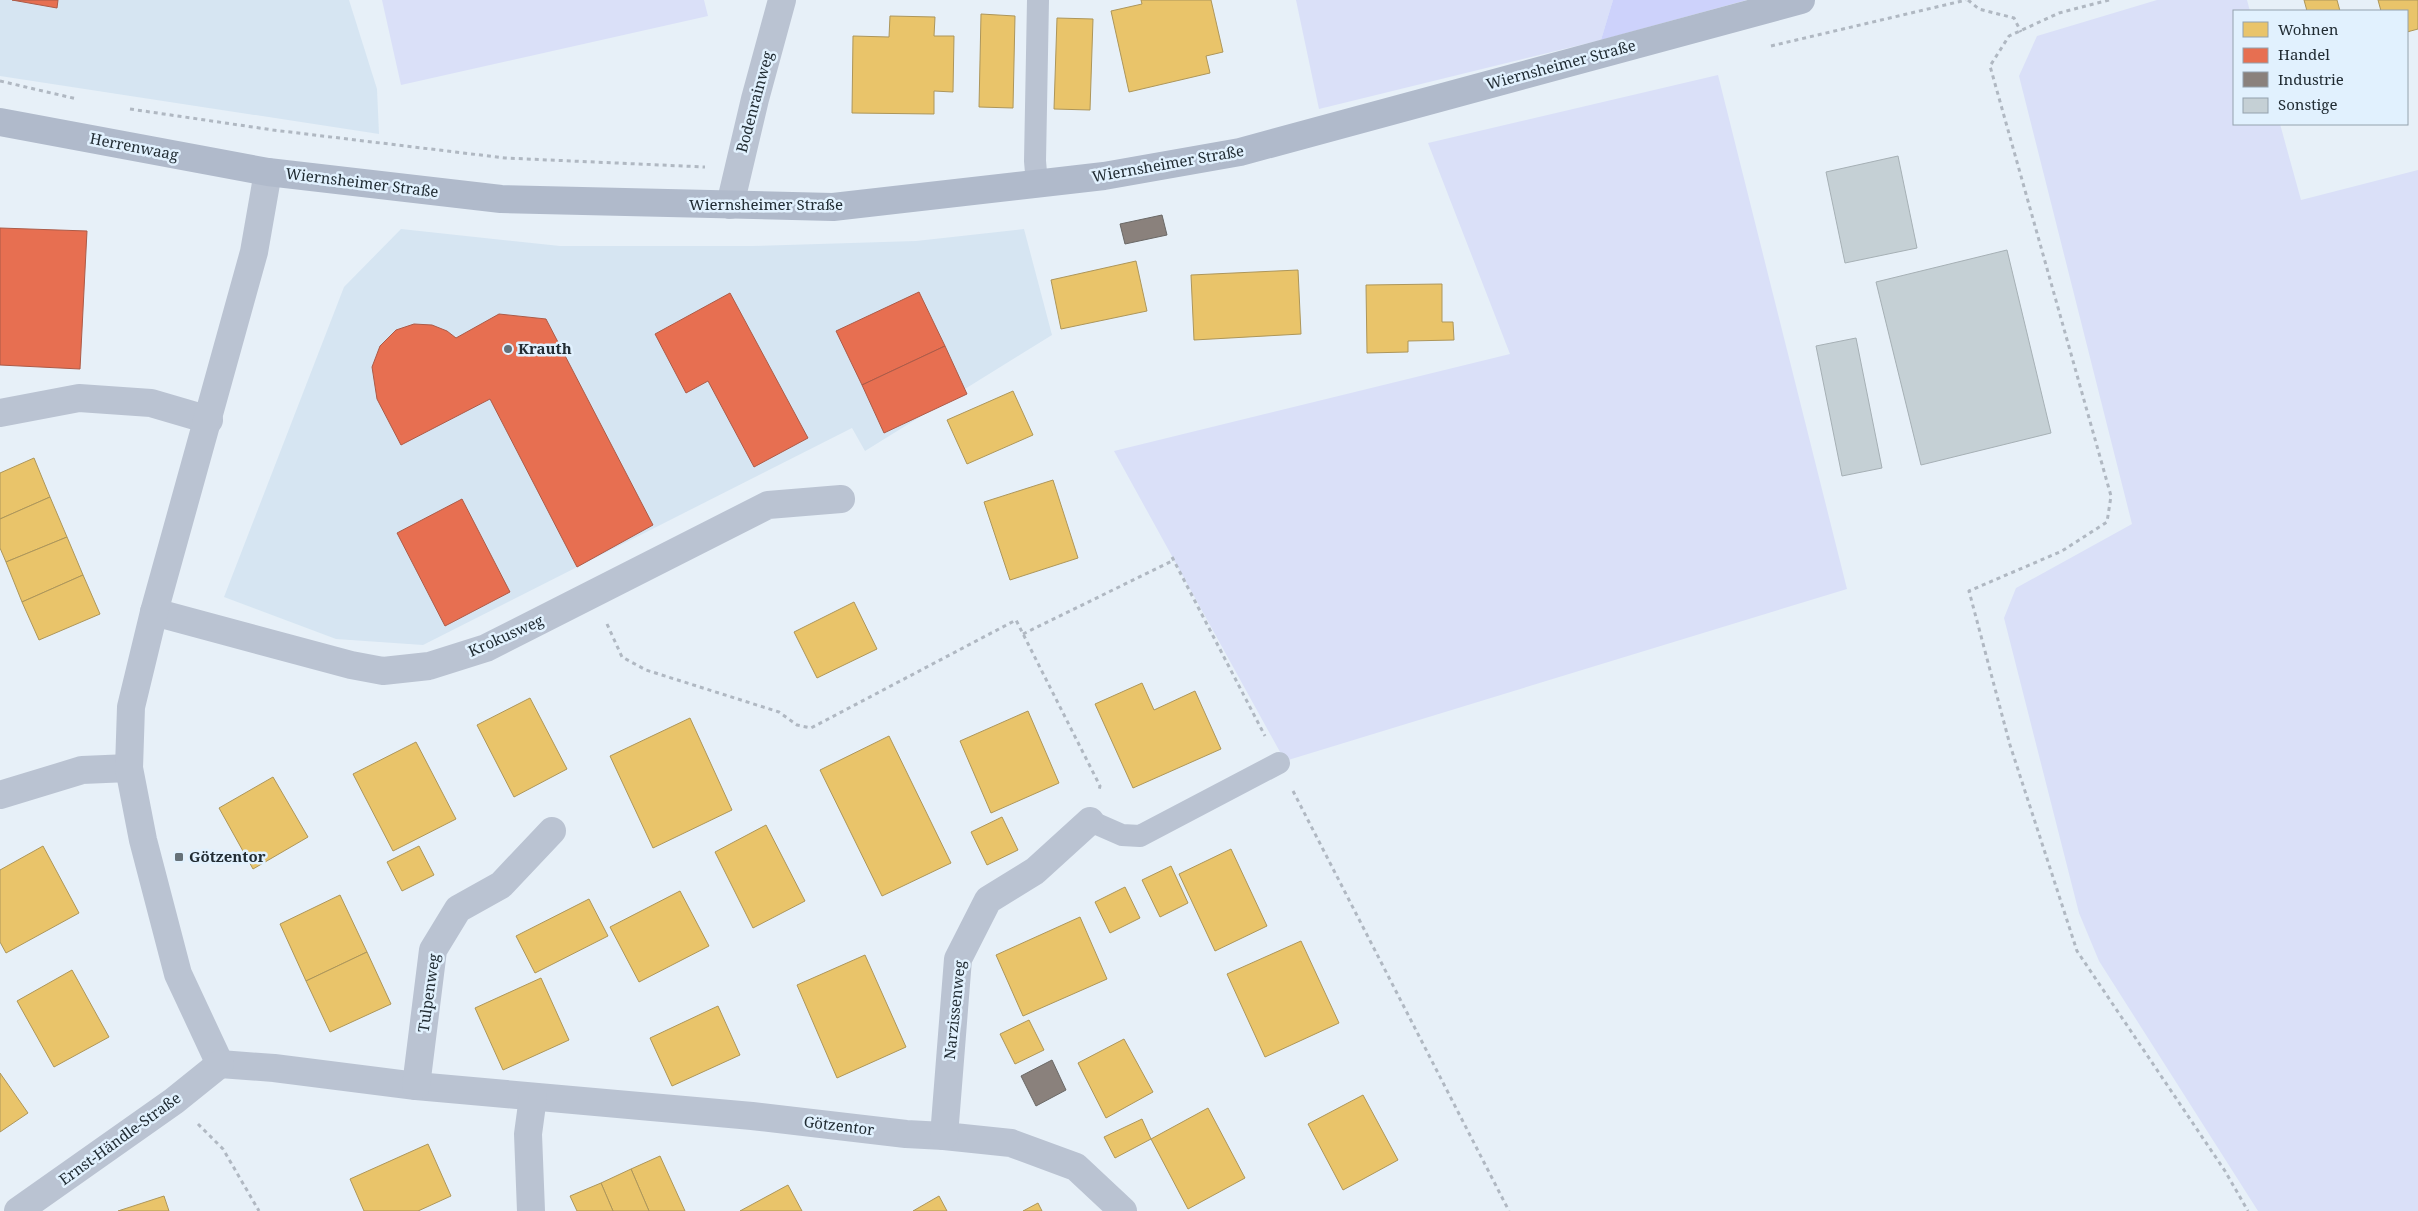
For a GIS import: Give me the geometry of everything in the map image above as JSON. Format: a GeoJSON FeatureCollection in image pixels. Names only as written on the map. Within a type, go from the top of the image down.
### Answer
{"type":"FeatureCollection","features":[{"type":"Feature","properties":{"kind":"main road","name":"Wiernsheimer Straße"},"geometry":{"type":"LineString","coordinates":[[268,172],[501,199],[833,207],[1104,176],[1240,152],[1801,0]]}},
{"type":"Feature","properties":{"kind":"main road","name":"Herrenwaag"},"geometry":{"type":"LineString","coordinates":[[0,122],[268,172]]}},
{"type":"Feature","properties":{"kind":"street","name":"Bodenrainweg"},"geometry":{"type":"LineString","coordinates":[[730,206],[738,168],[782,0]]}},
{"type":"Feature","properties":{"kind":"street","name":"Wiernsheimer Straße"},"geometry":{"type":"LineString","coordinates":[[209,420],[254,252],[268,172]]}},
{"type":"Feature","properties":{"kind":"street"},"geometry":{"type":"LineString","coordinates":[[0,413],[79,398],[150,403],[209,420],[154,612],[130,707],[129,768],[143,840],[178,974],[220,1064]]}},
{"type":"Feature","properties":{"kind":"street","name":"Krokusweg"},"geometry":{"type":"LineString","coordinates":[[154,612],[297,652],[383,671],[429,666],[486,648],[768,505],[841,499]]}},
{"type":"Feature","properties":{"kind":"street"},"geometry":{"type":"LineString","coordinates":[[0,795],[82,770],[129,768]]}},
{"type":"Feature","properties":{"kind":"street","name":"Narzissenweg"},"geometry":{"type":"LineString","coordinates":[[944,1136],[958,959],[988,900],[1035,871],[1090,821]]}},
{"type":"Feature","properties":{"kind":"street","name":"Tulpenweg"},"geometry":{"type":"LineString","coordinates":[[416,1086],[434,950],[458,909],[501,885],[552,831]]}},
{"type":"Feature","properties":{"kind":"street","name":"Götzentor"},"geometry":{"type":"LineString","coordinates":[[220,1064],[274,1068],[416,1086],[752,1116],[906,1134],[1011,1143],[1076,1167],[1123,1211]]}},
{"type":"Feature","properties":{"kind":"street","name":"Ernst-Händle-Straße"},"geometry":{"type":"LineString","coordinates":[[30,1208],[174,1101],[220,1064]]}},
{"type":"Feature","properties":{"kind":"street"},"geometry":{"type":"LineString","coordinates":[[531,1211],[528,1134],[533,1097]]}},
{"type":"Feature","properties":{"kind":"lane"},"geometry":{"type":"LineString","coordinates":[[1037,184],[1035,161],[1038,0]]}},
{"type":"Feature","properties":{"kind":"lane"},"geometry":{"type":"LineString","coordinates":[[1090,821],[1122,835],[1140,836],[1279,763]]}},
{"type":"Feature","properties":{"kind":"path"},"geometry":{"type":"LineString","coordinates":[[1968,0],[1979,10],[2014,18],[2021,32]]}},
{"type":"Feature","properties":{"kind":"path"},"geometry":{"type":"LineString","coordinates":[[2109,0],[2059,14],[2030,25],[2021,32],[2009,36],[1990,66],[2111,496],[2106,522],[2062,551],[1969,591],[2010,745],[2077,951],[2225,1171],[2248,1211]]}},
{"type":"Feature","properties":{"kind":"path"},"geometry":{"type":"LineString","coordinates":[[0,82],[83,101]]}},
{"type":"Feature","properties":{"kind":"path"},"geometry":{"type":"LineString","coordinates":[[121,108],[273,130],[505,158],[738,168]]}},
{"type":"Feature","properties":{"kind":"path"},"geometry":{"type":"LineString","coordinates":[[1023,634],[1173,558],[1509,1211]]}},
{"type":"Feature","properties":{"kind":"path"},"geometry":{"type":"LineString","coordinates":[[594,594],[622,657],[646,670],[779,712],[797,725],[810,728],[1016,620],[1100,786],[1090,821]]}},
{"type":"Feature","properties":{"kind":"path"},"geometry":{"type":"LineString","coordinates":[[174,1101],[223,1148],[259,1211]]}},
{"type":"Feature","properties":{"kind":"shaded area"},"geometry":{"type":"Polygon","coordinates":[[[0,0],[349,0],[377,89],[379,134],[0,76],[0,0]]]}},
{"type":"Feature","properties":{"kind":"shaded area"},"geometry":{"type":"Polygon","coordinates":[[[382,0],[704,0],[708,16],[401,85],[382,0]]]}},
{"type":"Feature","properties":{"kind":"shaded area"},"geometry":{"type":"Polygon","coordinates":[[[1296,0],[1613,0],[1601,40],[1319,109],[1296,0]]]}},
{"type":"Feature","properties":{"kind":"shaded area"},"geometry":{"type":"Polygon","coordinates":[[[1613,0],[1747,0],[1601,40],[1613,0]]]}},
{"type":"Feature","properties":{"kind":"shaded area"},"geometry":{"type":"Polygon","coordinates":[[[2157,0],[2247,0],[2250,10],[2233,10],[2233,125],[2280,125],[2301,200],[2418,170],[2418,1211],[2258,1211],[2099,961],[2079,913],[2004,618],[2016,588],[2132,524],[2019,76],[2037,36],[2157,0]]]}},
{"type":"Feature","properties":{"kind":"shaded area"},"geometry":{"type":"Polygon","coordinates":[[[1718,75],[1847,589],[1285,761],[1114,451],[1510,354],[1428,143],[1718,75]]]}},
{"type":"Feature","properties":{"kind":"shaded area"},"geometry":{"type":"Polygon","coordinates":[[[401,229],[560,246],[752,246],[916,241],[1024,229],[1052,335],[865,451],[852,428],[423,645],[336,639],[224,597],[344,287],[401,229]]]}},
{"type":"Feature","properties":{"kind":"building: Wohnen"},"geometry":{"type":"Polygon","coordinates":[[[1141,0],[1211,0],[1223,52],[1206,56],[1210,73],[1129,92],[1111,11],[1142,4],[1141,0]]]}},
{"type":"Feature","properties":{"kind":"building: Wohnen"},"geometry":{"type":"Polygon","coordinates":[[[2304,0],[2337,0],[2340,10],[2307,10],[2304,0]]]}},
{"type":"Feature","properties":{"kind":"building: Wohnen"},"geometry":{"type":"Polygon","coordinates":[[[2378,0],[2418,0],[2418,29],[2408,32],[2408,10],[2381,10],[2378,0]]]}},
{"type":"Feature","properties":{"kind":"building: Wohnen"},"geometry":{"type":"Polygon","coordinates":[[[981,14],[1015,16],[1013,108],[979,107],[981,14]]]}},
{"type":"Feature","properties":{"kind":"building: Wohnen"},"geometry":{"type":"Polygon","coordinates":[[[890,16],[935,17],[934,36],[954,36],[953,92],[934,91],[934,114],[852,113],[853,36],[889,37],[890,16]]]}},
{"type":"Feature","properties":{"kind":"building: Wohnen"},"geometry":{"type":"Polygon","coordinates":[[[1057,18],[1093,19],[1090,110],[1054,109],[1057,18]]]}},
{"type":"Feature","properties":{"kind":"building: Wohnen"},"geometry":{"type":"Polygon","coordinates":[[[1136,261],[1147,311],[1061,329],[1051,280],[1136,261]]]}},
{"type":"Feature","properties":{"kind":"building: Wohnen"},"geometry":{"type":"Polygon","coordinates":[[[1298,270],[1301,334],[1194,340],[1191,275],[1298,270]]]}},
{"type":"Feature","properties":{"kind":"building: Wohnen"},"geometry":{"type":"Polygon","coordinates":[[[1442,284],[1442,322],[1453,322],[1454,340],[1408,341],[1408,352],[1367,353],[1366,285],[1442,284]]]}},
{"type":"Feature","properties":{"kind":"building: Wohnen"},"geometry":{"type":"Polygon","coordinates":[[[1013,391],[1033,435],[967,464],[947,420],[1013,391]]]}},
{"type":"Feature","properties":{"kind":"building: Wohnen"},"geometry":{"type":"Polygon","coordinates":[[[34,458],[50,497],[0,519],[0,473],[34,458]]]}},
{"type":"Feature","properties":{"kind":"building: Wohnen"},"geometry":{"type":"Polygon","coordinates":[[[1053,480],[1078,558],[1010,580],[984,502],[1053,480]]]}},
{"type":"Feature","properties":{"kind":"building: Wohnen"},"geometry":{"type":"Polygon","coordinates":[[[50,497],[67,537],[6,562],[0,548],[0,519],[50,497]]]}},
{"type":"Feature","properties":{"kind":"building: Wohnen"},"geometry":{"type":"Polygon","coordinates":[[[67,537],[83,575],[22,602],[6,562],[67,537]]]}},
{"type":"Feature","properties":{"kind":"building: Wohnen"},"geometry":{"type":"Polygon","coordinates":[[[83,575],[100,614],[39,640],[22,602],[83,575]]]}},
{"type":"Feature","properties":{"kind":"building: Wohnen"},"geometry":{"type":"Polygon","coordinates":[[[854,602],[877,649],[817,678],[794,632],[854,602]]]}},
{"type":"Feature","properties":{"kind":"building: Wohnen"},"geometry":{"type":"Polygon","coordinates":[[[1142,683],[1154,710],[1195,691],[1221,749],[1133,788],[1095,704],[1142,683]]]}},
{"type":"Feature","properties":{"kind":"building: Wohnen"},"geometry":{"type":"Polygon","coordinates":[[[530,698],[567,769],[514,797],[477,725],[530,698]]]}},
{"type":"Feature","properties":{"kind":"building: Wohnen"},"geometry":{"type":"Polygon","coordinates":[[[1028,711],[1059,783],[991,813],[960,741],[1028,711]]]}},
{"type":"Feature","properties":{"kind":"building: Wohnen"},"geometry":{"type":"Polygon","coordinates":[[[690,718],[732,810],[653,848],[610,756],[690,718]]]}},
{"type":"Feature","properties":{"kind":"building: Wohnen"},"geometry":{"type":"Polygon","coordinates":[[[889,736],[951,863],[882,896],[820,770],[889,736]]]}},
{"type":"Feature","properties":{"kind":"building: Wohnen"},"geometry":{"type":"Polygon","coordinates":[[[416,742],[456,819],[393,851],[353,774],[416,742]]]}},
{"type":"Feature","properties":{"kind":"building: Wohnen"},"geometry":{"type":"Polygon","coordinates":[[[273,777],[308,837],[253,869],[219,808],[273,777]]]}},
{"type":"Feature","properties":{"kind":"building: Wohnen"},"geometry":{"type":"Polygon","coordinates":[[[1002,817],[1018,850],[987,865],[971,832],[1002,817]]]}},
{"type":"Feature","properties":{"kind":"building: Wohnen"},"geometry":{"type":"Polygon","coordinates":[[[766,825],[805,901],[753,928],[715,852],[766,825]]]}},
{"type":"Feature","properties":{"kind":"building: Wohnen"},"geometry":{"type":"Polygon","coordinates":[[[43,846],[79,913],[6,953],[0,942],[0,870],[43,846]]]}},
{"type":"Feature","properties":{"kind":"building: Wohnen"},"geometry":{"type":"Polygon","coordinates":[[[419,846],[434,875],[402,891],[387,862],[419,846]]]}},
{"type":"Feature","properties":{"kind":"building: Wohnen"},"geometry":{"type":"Polygon","coordinates":[[[1231,849],[1267,926],[1215,951],[1179,874],[1231,849]]]}},
{"type":"Feature","properties":{"kind":"building: Wohnen"},"geometry":{"type":"Polygon","coordinates":[[[1171,866],[1188,903],[1160,917],[1142,880],[1171,866]]]}},
{"type":"Feature","properties":{"kind":"building: Wohnen"},"geometry":{"type":"Polygon","coordinates":[[[1125,887],[1140,918],[1110,933],[1095,902],[1125,887]]]}},
{"type":"Feature","properties":{"kind":"building: Wohnen"},"geometry":{"type":"Polygon","coordinates":[[[680,891],[709,946],[639,982],[610,927],[680,891]]]}},
{"type":"Feature","properties":{"kind":"building: Wohnen"},"geometry":{"type":"Polygon","coordinates":[[[340,895],[367,952],[306,981],[280,924],[340,895]]]}},
{"type":"Feature","properties":{"kind":"building: Wohnen"},"geometry":{"type":"Polygon","coordinates":[[[589,899],[608,936],[535,973],[516,936],[589,899]]]}},
{"type":"Feature","properties":{"kind":"building: Wohnen"},"geometry":{"type":"Polygon","coordinates":[[[1080,917],[1107,979],[1023,1016],[996,955],[1080,917]]]}},
{"type":"Feature","properties":{"kind":"building: Wohnen"},"geometry":{"type":"Polygon","coordinates":[[[1301,941],[1339,1023],[1265,1057],[1227,974],[1301,941]]]}},
{"type":"Feature","properties":{"kind":"building: Wohnen"},"geometry":{"type":"Polygon","coordinates":[[[367,952],[391,1004],[330,1032],[306,981],[367,952]]]}},
{"type":"Feature","properties":{"kind":"building: Wohnen"},"geometry":{"type":"Polygon","coordinates":[[[865,955],[906,1047],[837,1078],[797,985],[865,955]]]}},
{"type":"Feature","properties":{"kind":"building: Wohnen"},"geometry":{"type":"Polygon","coordinates":[[[72,970],[109,1037],[54,1067],[17,1001],[72,970]]]}},
{"type":"Feature","properties":{"kind":"building: Wohnen"},"geometry":{"type":"Polygon","coordinates":[[[541,978],[569,1040],[503,1070],[475,1008],[541,978]]]}},
{"type":"Feature","properties":{"kind":"building: Wohnen"},"geometry":{"type":"Polygon","coordinates":[[[718,1006],[740,1055],[672,1086],[650,1038],[718,1006]]]}},
{"type":"Feature","properties":{"kind":"building: Wohnen"},"geometry":{"type":"Polygon","coordinates":[[[1029,1020],[1044,1050],[1015,1064],[1000,1034],[1029,1020]]]}},
{"type":"Feature","properties":{"kind":"building: Wohnen"},"geometry":{"type":"Polygon","coordinates":[[[1124,1039],[1153,1092],[1106,1118],[1078,1063],[1124,1039]]]}},
{"type":"Feature","properties":{"kind":"building: Wohnen"},"geometry":{"type":"Polygon","coordinates":[[[0,1073],[28,1113],[0,1132],[0,1073]]]}},
{"type":"Feature","properties":{"kind":"building: Wohnen"},"geometry":{"type":"Polygon","coordinates":[[[1363,1095],[1398,1160],[1343,1190],[1308,1124],[1363,1095]]]}},
{"type":"Feature","properties":{"kind":"building: Wohnen"},"geometry":{"type":"Polygon","coordinates":[[[1208,1108],[1245,1178],[1188,1209],[1151,1139],[1208,1108]]]}},
{"type":"Feature","properties":{"kind":"building: Wohnen"},"geometry":{"type":"Polygon","coordinates":[[[1142,1119],[1151,1139],[1115,1158],[1104,1137],[1142,1119]]]}},
{"type":"Feature","properties":{"kind":"building: Wohnen"},"geometry":{"type":"Polygon","coordinates":[[[428,1144],[451,1196],[418,1211],[364,1211],[350,1179],[428,1144]]]}},
{"type":"Feature","properties":{"kind":"building: Wohnen"},"geometry":{"type":"Polygon","coordinates":[[[660,1156],[685,1211],[649,1211],[631,1169],[660,1156]]]}},
{"type":"Feature","properties":{"kind":"building: Wohnen"},"geometry":{"type":"Polygon","coordinates":[[[631,1169],[649,1211],[613,1211],[601,1183],[631,1169]]]}},
{"type":"Feature","properties":{"kind":"building: Wohnen"},"geometry":{"type":"Polygon","coordinates":[[[601,1183],[613,1211],[577,1211],[570,1196],[601,1183]]]}},
{"type":"Feature","properties":{"kind":"building: Wohnen"},"geometry":{"type":"Polygon","coordinates":[[[788,1185],[802,1211],[740,1211],[788,1185]]]}},
{"type":"Feature","properties":{"kind":"building: Wohnen"},"geometry":{"type":"Polygon","coordinates":[[[164,1196],[169,1211],[118,1211],[164,1196]]]}},
{"type":"Feature","properties":{"kind":"building: Wohnen"},"geometry":{"type":"Polygon","coordinates":[[[939,1196],[947,1211],[913,1211],[939,1196]]]}},
{"type":"Feature","properties":{"kind":"building: Wohnen"},"geometry":{"type":"Polygon","coordinates":[[[1038,1203],[1042,1211],[1023,1211],[1038,1203]]]}},
{"type":"Feature","properties":{"kind":"building: Handel"},"geometry":{"type":"Polygon","coordinates":[[[12,0],[58,0],[57,8],[12,0]]]}},
{"type":"Feature","properties":{"kind":"building: Handel"},"geometry":{"type":"Polygon","coordinates":[[[0,228],[87,231],[80,369],[0,365],[0,228]]]}},
{"type":"Feature","properties":{"kind":"building: Handel"},"geometry":{"type":"Polygon","coordinates":[[[919,292],[945,346],[862,385],[836,331],[919,292]]]}},
{"type":"Feature","properties":{"kind":"building: Handel"},"geometry":{"type":"Polygon","coordinates":[[[730,293],[808,438],[754,467],[708,381],[686,393],[655,334],[730,293]]]}},
{"type":"Feature","properties":{"kind":"building: Handel"},"geometry":{"type":"Polygon","coordinates":[[[499,314],[546,319],[653,525],[577,567],[490,399],[401,445],[377,399],[372,367],[380,346],[396,330],[414,324],[432,325],[447,331],[456,338],[499,314]]]}},
{"type":"Feature","properties":{"kind":"building: Handel"},"geometry":{"type":"Polygon","coordinates":[[[945,346],[967,394],[884,433],[862,385],[945,346]]]}},
{"type":"Feature","properties":{"kind":"building: Handel"},"geometry":{"type":"Polygon","coordinates":[[[462,499],[510,592],[445,626],[397,533],[462,499]]]}},
{"type":"Feature","properties":{"kind":"building: Industrie"},"geometry":{"type":"Polygon","coordinates":[[[1162,215],[1167,235],[1125,244],[1120,224],[1162,215]]]}},
{"type":"Feature","properties":{"kind":"building: Industrie"},"geometry":{"type":"Polygon","coordinates":[[[1052,1060],[1066,1090],[1036,1106],[1021,1076],[1052,1060]]]}},
{"type":"Feature","properties":{"kind":"building: Sonstige"},"geometry":{"type":"Polygon","coordinates":[[[1898,156],[1917,248],[1845,263],[1826,172],[1898,156]]]}},
{"type":"Feature","properties":{"kind":"building: Sonstige"},"geometry":{"type":"Polygon","coordinates":[[[2007,250],[2051,433],[1921,465],[1876,282],[2007,250]]]}},
{"type":"Feature","properties":{"kind":"building: Sonstige"},"geometry":{"type":"Polygon","coordinates":[[[1856,338],[1882,468],[1842,476],[1816,346],[1856,338]]]}},
{"type":"Feature","properties":{"kind":"place","name":"Krauth"},"geometry":{"type":"Point","coordinates":[508,349]}},
{"type":"Feature","properties":{"kind":"place","name":"Götzentor"},"geometry":{"type":"Point","coordinates":[179,857]}}]}
